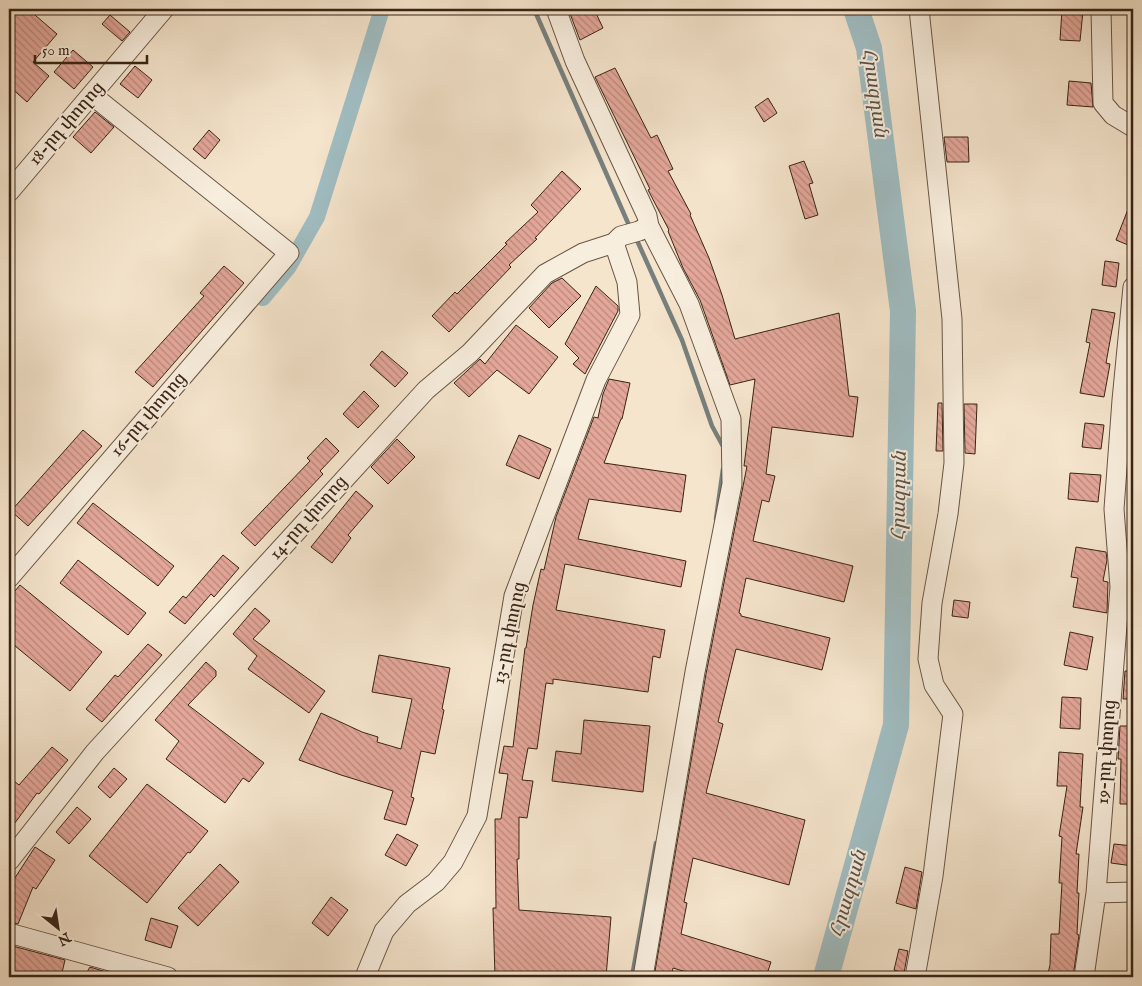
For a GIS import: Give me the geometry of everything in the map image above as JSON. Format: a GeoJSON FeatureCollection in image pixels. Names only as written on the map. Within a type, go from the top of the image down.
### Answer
{"type":"FeatureCollection","features":[{"type":"Feature","properties":{"kind":"street","name":"18-րդ փողոց"},"geometry":{"type":"LineString","coordinates":[[9,192],[164,9]]}},
{"type":"Feature","properties":{"kind":"street"},"geometry":{"type":"LineString","coordinates":[[556,9],[575,61],[647,216],[649,226],[689,304],[731,419],[732,484],[695,672],[644,977]]}},
{"type":"Feature","properties":{"kind":"street"},"geometry":{"type":"LineString","coordinates":[[915,977],[933,876],[953,714],[934,685],[928,659],[932,603],[948,514],[954,463],[952,319],[919,9]]}},
{"type":"Feature","properties":{"kind":"street"},"geometry":{"type":"LineString","coordinates":[[1101,9],[1103,103],[1114,115],[1133,127]]}},
{"type":"Feature","properties":{"kind":"street","name":"16-րդ փողոց"},"geometry":{"type":"LineString","coordinates":[[9,578],[289,253],[92,95]]}},
{"type":"Feature","properties":{"kind":"street","name":"14-րդ փողոց"},"geometry":{"type":"LineString","coordinates":[[9,861],[95,752],[426,390],[470,353],[545,274],[583,253],[614,243],[621,236],[649,226]]}},
{"type":"Feature","properties":{"kind":"street","name":"13-րդ փողոց"},"geometry":{"type":"LineString","coordinates":[[365,977],[384,931],[407,904],[436,882],[453,862],[476,816],[514,596],[596,380],[630,316],[627,282],[614,243]]}},
{"type":"Feature","properties":{"kind":"street","name":"19-րդ փողոց"},"geometry":{"type":"LineString","coordinates":[[1084,977],[1096,893],[1120,587],[1114,509],[1133,287]]}},
{"type":"Feature","properties":{"kind":"street"},"geometry":{"type":"LineString","coordinates":[[1096,893],[1133,892]]}},
{"type":"Feature","properties":{"kind":"street"},"geometry":{"type":"LineString","coordinates":[[9,933],[168,977]]}},
{"type":"Feature","properties":{"kind":"building"},"geometry":{"type":"Polygon","coordinates":[[[9,9],[28,9],[57,34],[33,62],[49,76],[27,102],[9,86],[9,9]]]}},
{"type":"Feature","properties":{"kind":"building"},"geometry":{"type":"Polygon","coordinates":[[[573,9],[594,9],[603,28],[580,40],[569,11],[573,9]]]}},
{"type":"Feature","properties":{"kind":"building"},"geometry":{"type":"Polygon","coordinates":[[[1062,10],[1083,11],[1080,41],[1060,40],[1062,10]]]}},
{"type":"Feature","properties":{"kind":"building"},"geometry":{"type":"Polygon","coordinates":[[[110,15],[130,32],[122,41],[102,24],[110,15]]]}},
{"type":"Feature","properties":{"kind":"building"},"geometry":{"type":"Polygon","coordinates":[[[73,50],[93,67],[74,89],[54,72],[73,50]]]}},
{"type":"Feature","properties":{"kind":"building"},"geometry":{"type":"Polygon","coordinates":[[[135,66],[152,80],[138,98],[120,84],[135,66]]]}},
{"type":"Feature","properties":{"kind":"building"},"geometry":{"type":"Polygon","coordinates":[[[615,68],[651,138],[657,135],[673,169],[668,171],[691,214],[709,258],[735,339],[839,313],[849,396],[858,397],[853,437],[772,427],[766,474],[775,476],[769,502],[762,500],[753,541],[853,566],[844,602],[746,578],[739,613],[741,616],[830,638],[822,670],[736,649],[718,722],[723,724],[706,793],[805,820],[789,885],[693,858],[684,902],[687,903],[681,934],[771,962],[766,977],[703,977],[673,968],[671,977],[654,977],[706,674],[747,466],[744,466],[755,379],[730,385],[700,300],[683,268],[669,230],[648,190],[650,189],[595,77],[615,68]]]}},
{"type":"Feature","properties":{"kind":"building"},"geometry":{"type":"Polygon","coordinates":[[[1069,81],[1091,83],[1093,107],[1067,105],[1069,81]]]}},
{"type":"Feature","properties":{"kind":"building"},"geometry":{"type":"Polygon","coordinates":[[[768,98],[777,113],[764,122],[755,107],[768,98]]]}},
{"type":"Feature","properties":{"kind":"building"},"geometry":{"type":"Polygon","coordinates":[[[95,112],[114,127],[91,153],[73,137],[95,112]]]}},
{"type":"Feature","properties":{"kind":"building"},"geometry":{"type":"Polygon","coordinates":[[[209,130],[220,140],[205,159],[193,149],[209,130]]]}},
{"type":"Feature","properties":{"kind":"building"},"geometry":{"type":"Polygon","coordinates":[[[944,137],[968,137],[969,162],[947,162],[944,137]]]}},
{"type":"Feature","properties":{"kind":"building"},"geometry":{"type":"Polygon","coordinates":[[[804,161],[813,183],[809,184],[818,215],[805,219],[789,166],[804,161]]]}},
{"type":"Feature","properties":{"kind":"building"},"geometry":{"type":"Polygon","coordinates":[[[562,171],[581,189],[535,238],[537,239],[509,265],[511,267],[449,332],[432,316],[455,292],[457,294],[507,244],[505,243],[538,212],[531,205],[562,171]]]}},
{"type":"Feature","properties":{"kind":"building"},"geometry":{"type":"Polygon","coordinates":[[[1133,199],[1133,247],[1116,240],[1133,199]]]}},
{"type":"Feature","properties":{"kind":"building"},"geometry":{"type":"Polygon","coordinates":[[[1105,261],[1119,263],[1116,287],[1102,285],[1105,261]]]}},
{"type":"Feature","properties":{"kind":"building"},"geometry":{"type":"Polygon","coordinates":[[[224,266],[244,283],[153,387],[135,372],[204,296],[200,293],[224,266]]]}},
{"type":"Feature","properties":{"kind":"building"},"geometry":{"type":"Polygon","coordinates":[[[562,278],[581,296],[549,328],[529,308],[552,283],[562,278]]]}},
{"type":"Feature","properties":{"kind":"building"},"geometry":{"type":"Polygon","coordinates":[[[596,286],[618,306],[618,311],[585,374],[573,364],[579,358],[565,344],[596,286]]]}},
{"type":"Feature","properties":{"kind":"building"},"geometry":{"type":"Polygon","coordinates":[[[1092,309],[1115,313],[1106,363],[1110,364],[1104,397],[1080,393],[1090,343],[1086,342],[1092,309]]]}},
{"type":"Feature","properties":{"kind":"building"},"geometry":{"type":"Polygon","coordinates":[[[516,325],[558,357],[529,394],[497,370],[469,397],[454,383],[480,359],[485,364],[516,325]]]}},
{"type":"Feature","properties":{"kind":"building"},"geometry":{"type":"Polygon","coordinates":[[[382,351],[408,373],[395,387],[370,365],[382,351]]]}},
{"type":"Feature","properties":{"kind":"building"},"geometry":{"type":"Polygon","coordinates":[[[609,379],[630,383],[622,419],[604,463],[686,475],[681,512],[589,499],[578,539],[686,561],[681,587],[565,564],[556,610],[665,630],[660,658],[653,656],[648,692],[553,679],[553,684],[546,683],[537,749],[528,748],[522,780],[533,781],[527,818],[519,817],[519,859],[517,859],[519,910],[611,917],[606,977],[495,977],[493,908],[496,908],[495,819],[501,819],[508,774],[499,773],[504,746],[513,747],[525,648],[541,569],[544,570],[556,517],[594,417],[598,418],[603,394],[609,379]]]}},
{"type":"Feature","properties":{"kind":"building"},"geometry":{"type":"Polygon","coordinates":[[[364,391],[379,406],[358,428],[343,414],[364,391]]]}},
{"type":"Feature","properties":{"kind":"building"},"geometry":{"type":"Polygon","coordinates":[[[938,403],[942,403],[943,451],[936,451],[938,403]]]}},
{"type":"Feature","properties":{"kind":"building"},"geometry":{"type":"Polygon","coordinates":[[[964,404],[977,404],[975,454],[965,453],[964,404]]]}},
{"type":"Feature","properties":{"kind":"building"},"geometry":{"type":"Polygon","coordinates":[[[1085,423],[1104,425],[1101,449],[1082,447],[1085,423]]]}},
{"type":"Feature","properties":{"kind":"building"},"geometry":{"type":"Polygon","coordinates":[[[83,430],[102,446],[28,526],[11,511],[83,430]]]}},
{"type":"Feature","properties":{"kind":"building"},"geometry":{"type":"Polygon","coordinates":[[[519,435],[551,449],[539,479],[506,465],[519,435]]]}},
{"type":"Feature","properties":{"kind":"building"},"geometry":{"type":"Polygon","coordinates":[[[326,438],[339,451],[320,471],[323,474],[255,546],[241,533],[310,461],[307,458],[326,438]]]}},
{"type":"Feature","properties":{"kind":"building"},"geometry":{"type":"Polygon","coordinates":[[[397,439],[415,457],[388,484],[371,467],[397,439]]]}},
{"type":"Feature","properties":{"kind":"building"},"geometry":{"type":"Polygon","coordinates":[[[1070,473],[1101,475],[1098,502],[1068,499],[1070,473]]]}},
{"type":"Feature","properties":{"kind":"building"},"geometry":{"type":"Polygon","coordinates":[[[356,491],[373,506],[348,535],[351,538],[332,563],[311,547],[356,491]]]}},
{"type":"Feature","properties":{"kind":"building"},"geometry":{"type":"Polygon","coordinates":[[[93,503],[174,566],[158,586],[77,523],[93,503]]]}},
{"type":"Feature","properties":{"kind":"building"},"geometry":{"type":"Polygon","coordinates":[[[1076,547],[1106,552],[1107,560],[1103,581],[1108,582],[1107,613],[1073,607],[1078,578],[1071,577],[1076,547]]]}},
{"type":"Feature","properties":{"kind":"building"},"geometry":{"type":"Polygon","coordinates":[[[223,555],[239,568],[214,597],[211,594],[185,624],[169,612],[183,596],[186,598],[223,555]]]}},
{"type":"Feature","properties":{"kind":"building"},"geometry":{"type":"Polygon","coordinates":[[[78,560],[146,613],[128,635],[60,583],[78,560]]]}},
{"type":"Feature","properties":{"kind":"building"},"geometry":{"type":"Polygon","coordinates":[[[20,585],[102,652],[70,691],[9,641],[9,598],[20,585]]]}},
{"type":"Feature","properties":{"kind":"building"},"geometry":{"type":"Polygon","coordinates":[[[954,600],[970,602],[968,618],[952,616],[954,600]]]}},
{"type":"Feature","properties":{"kind":"building"},"geometry":{"type":"Polygon","coordinates":[[[255,608],[270,621],[253,639],[325,691],[309,713],[248,669],[257,656],[233,634],[255,608]]]}},
{"type":"Feature","properties":{"kind":"building"},"geometry":{"type":"Polygon","coordinates":[[[1070,632],[1093,637],[1087,670],[1064,665],[1070,632]]]}},
{"type":"Feature","properties":{"kind":"building"},"geometry":{"type":"Polygon","coordinates":[[[148,644],[162,655],[102,722],[86,709],[115,675],[118,677],[148,644]]]}},
{"type":"Feature","properties":{"kind":"building"},"geometry":{"type":"Polygon","coordinates":[[[379,655],[450,668],[435,754],[421,751],[411,797],[414,798],[406,825],[384,819],[393,791],[299,760],[321,713],[362,732],[378,737],[377,742],[401,749],[412,699],[372,692],[379,655]]]}},
{"type":"Feature","properties":{"kind":"building"},"geometry":{"type":"Polygon","coordinates":[[[206,662],[216,671],[216,676],[188,705],[264,763],[249,782],[243,778],[225,803],[166,759],[179,741],[155,720],[206,662]]]}},
{"type":"Feature","properties":{"kind":"building"},"geometry":{"type":"Polygon","coordinates":[[[1125,671],[1133,671],[1133,699],[1123,699],[1125,671]]]}},
{"type":"Feature","properties":{"kind":"building"},"geometry":{"type":"Polygon","coordinates":[[[1062,697],[1081,698],[1080,729],[1060,728],[1062,697]]]}},
{"type":"Feature","properties":{"kind":"building"},"geometry":{"type":"Polygon","coordinates":[[[584,720],[650,726],[643,792],[552,781],[556,751],[581,754],[584,720]]]}},
{"type":"Feature","properties":{"kind":"building"},"geometry":{"type":"Polygon","coordinates":[[[1120,726],[1133,726],[1133,804],[1120,804],[1121,759],[1118,759],[1120,726]]]}},
{"type":"Feature","properties":{"kind":"building"},"geometry":{"type":"Polygon","coordinates":[[[52,747],[68,760],[39,794],[37,793],[9,831],[9,777],[19,785],[52,747]]]}},
{"type":"Feature","properties":{"kind":"building"},"geometry":{"type":"Polygon","coordinates":[[[1059,752],[1083,754],[1080,807],[1083,807],[1076,854],[1079,854],[1077,934],[1079,935],[1073,977],[1047,977],[1050,965],[1051,934],[1059,934],[1062,883],[1059,883],[1062,837],[1059,836],[1067,786],[1057,786],[1059,752]]]}},
{"type":"Feature","properties":{"kind":"building"},"geometry":{"type":"Polygon","coordinates":[[[114,768],[127,779],[110,798],[98,787],[114,768]]]}},
{"type":"Feature","properties":{"kind":"building"},"geometry":{"type":"Polygon","coordinates":[[[147,784],[208,831],[190,853],[188,852],[147,903],[89,856],[147,784]]]}},
{"type":"Feature","properties":{"kind":"building"},"geometry":{"type":"Polygon","coordinates":[[[77,807],[91,819],[69,844],[56,832],[77,807]]]}},
{"type":"Feature","properties":{"kind":"building"},"geometry":{"type":"Polygon","coordinates":[[[397,834],[418,845],[406,866],[385,855],[397,834]]]}},
{"type":"Feature","properties":{"kind":"building"},"geometry":{"type":"Polygon","coordinates":[[[1114,844],[1133,846],[1133,866],[1111,863],[1114,844]]]}},
{"type":"Feature","properties":{"kind":"building"},"geometry":{"type":"Polygon","coordinates":[[[35,847],[55,860],[36,889],[33,887],[18,924],[9,922],[9,887],[35,847]]]}},
{"type":"Feature","properties":{"kind":"building"},"geometry":{"type":"Polygon","coordinates":[[[220,864],[239,882],[198,926],[178,908],[220,864]]]}},
{"type":"Feature","properties":{"kind":"building"},"geometry":{"type":"Polygon","coordinates":[[[905,867],[922,872],[916,909],[896,903],[905,867]]]}},
{"type":"Feature","properties":{"kind":"building"},"geometry":{"type":"Polygon","coordinates":[[[331,897],[348,910],[328,936],[312,923],[331,897]]]}},
{"type":"Feature","properties":{"kind":"building"},"geometry":{"type":"Polygon","coordinates":[[[151,918],[178,926],[171,948],[145,940],[151,918]]]}},
{"type":"Feature","properties":{"kind":"building"},"geometry":{"type":"Polygon","coordinates":[[[9,945],[65,960],[61,977],[9,977],[9,945]]]}},
{"type":"Feature","properties":{"kind":"building"},"geometry":{"type":"Polygon","coordinates":[[[899,949],[908,951],[904,973],[894,970],[899,949]]]}},
{"type":"Feature","properties":{"kind":"building"},"geometry":{"type":"Polygon","coordinates":[[[90,967],[103,971],[115,977],[84,977],[90,967]]]}},
{"type":"Feature","properties":{"kind":"waterway"},"geometry":{"type":"LineString","coordinates":[[263,298],[288,268],[317,217],[382,9]]}},
{"type":"Feature","properties":{"kind":"waterway"},"geometry":{"type":"LineString","coordinates":[[534,9],[628,223]]}},
{"type":"Feature","properties":{"kind":"waterway","name":"Հրազդան"},"geometry":{"type":"LineString","coordinates":[[826,977],[896,725],[903,311],[869,48],[856,9]]}},
{"type":"Feature","properties":{"kind":"waterway"},"geometry":{"type":"LineString","coordinates":[[635,236],[682,340],[712,426],[725,450]]}},
{"type":"Feature","properties":{"kind":"waterway"},"geometry":{"type":"LineString","coordinates":[[716,519],[723,469]]}},
{"type":"Feature","properties":{"kind":"waterway"},"geometry":{"type":"LineString","coordinates":[[632,977],[656,843]]}}]}
